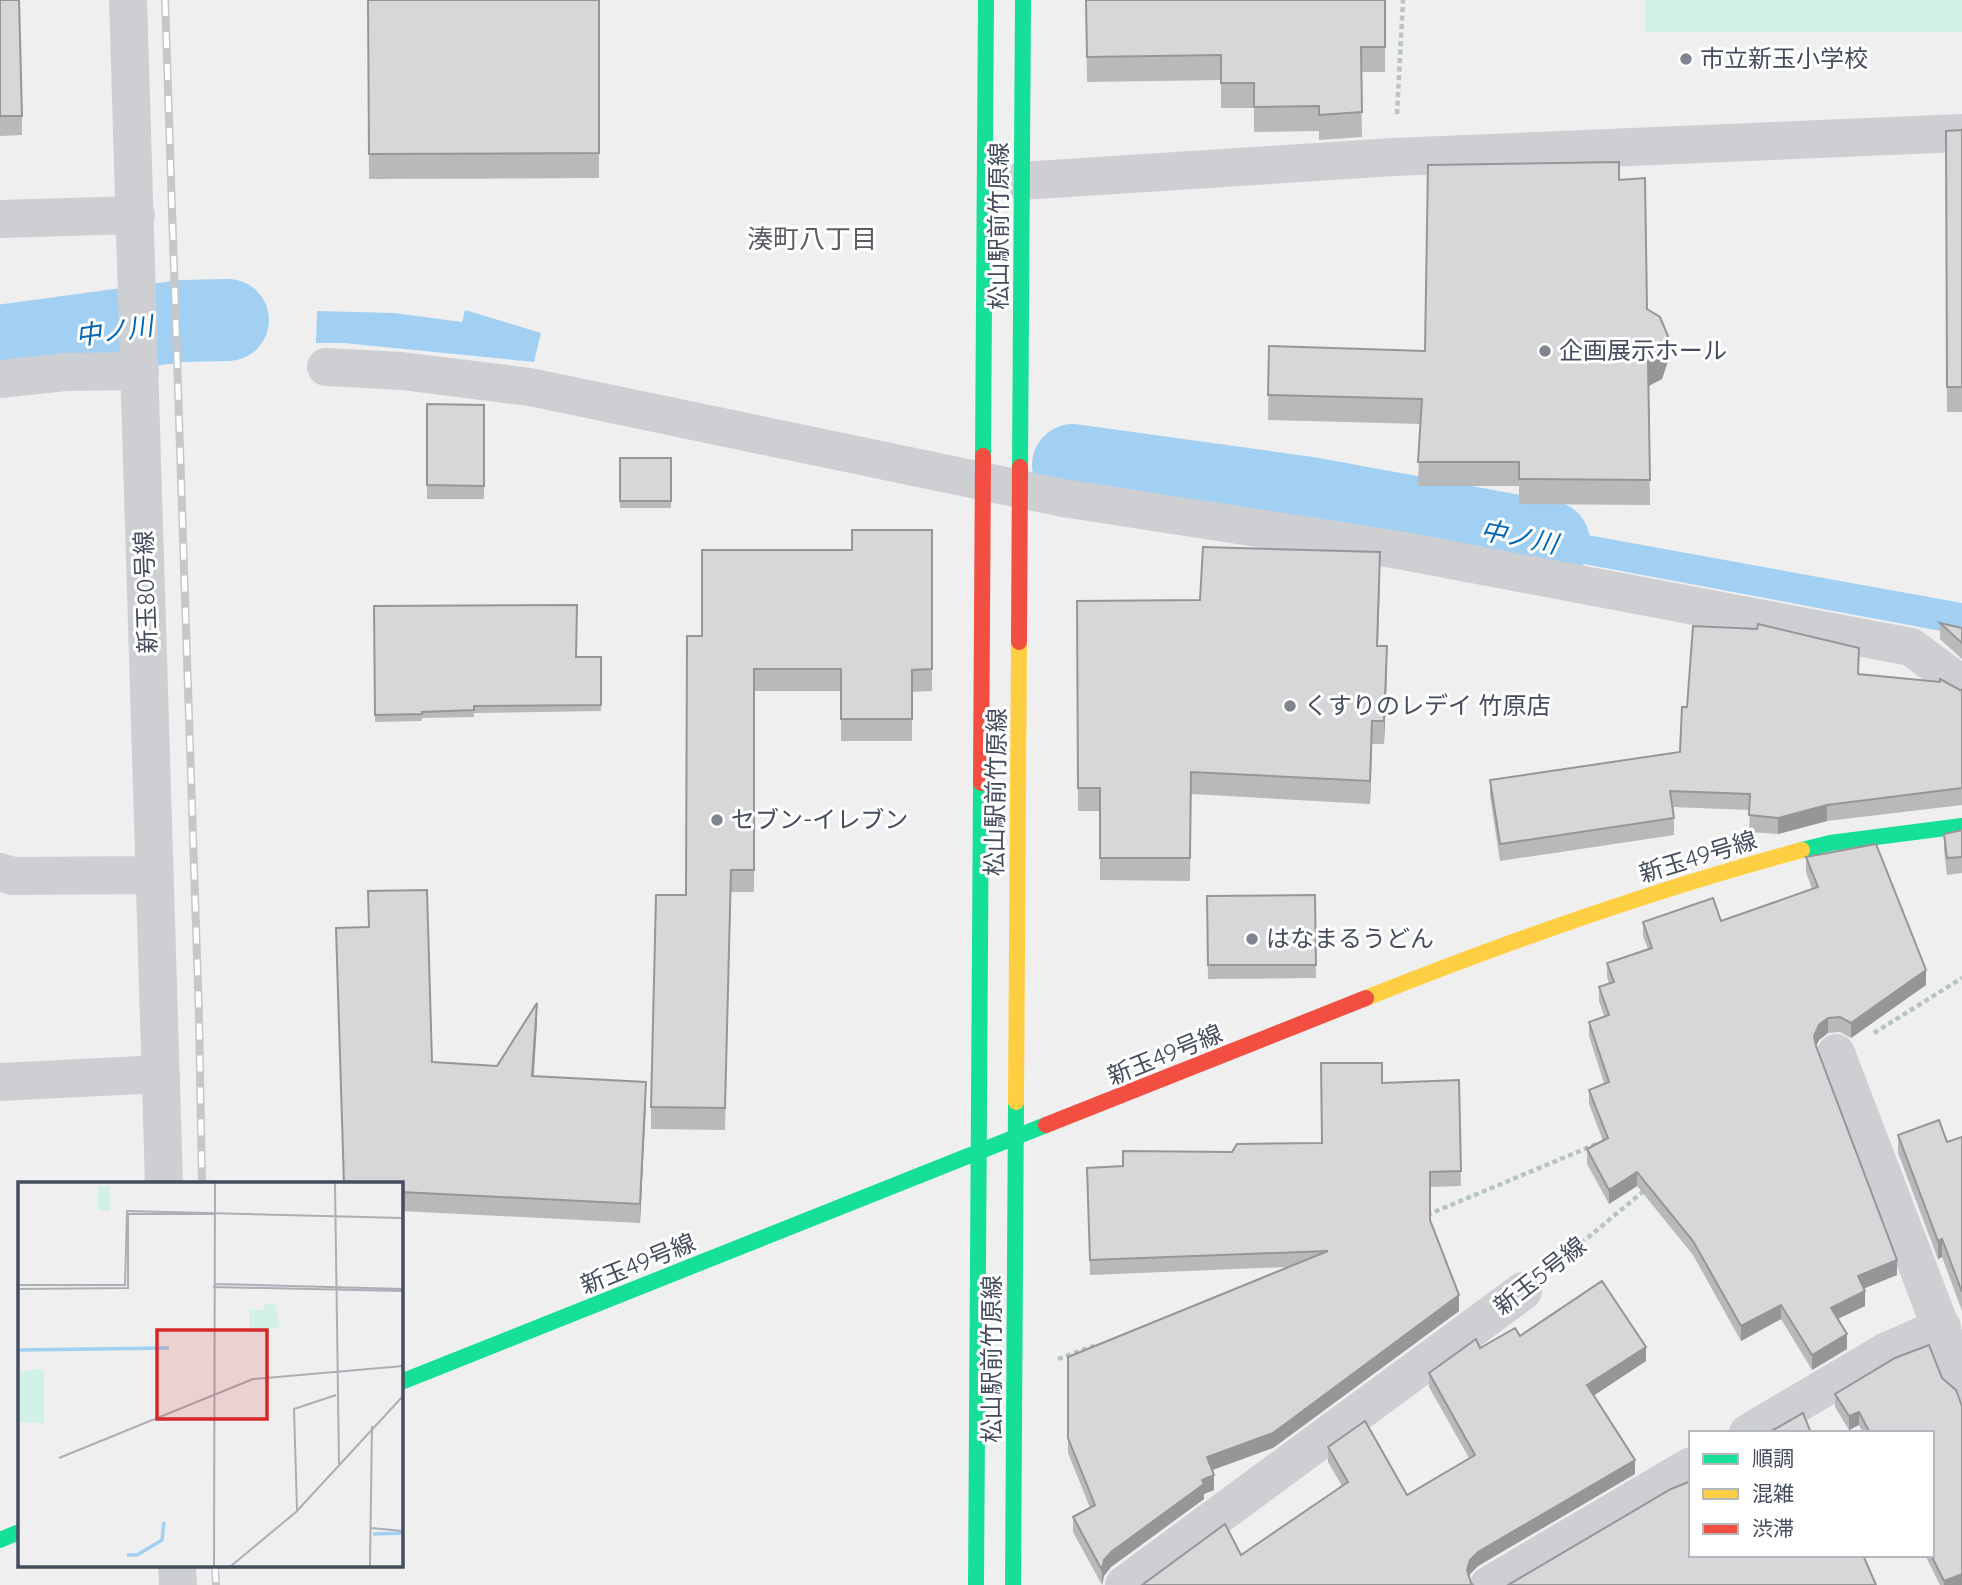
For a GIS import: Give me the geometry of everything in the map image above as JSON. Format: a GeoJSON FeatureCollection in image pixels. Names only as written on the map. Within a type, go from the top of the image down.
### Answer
{"type":"FeatureCollection","features":[{"type":"Feature","properties":{"kind":"street","name":"新玉80号線"},"geometry":{"type":"LineString","coordinates":[[128,0],[164,1182]]}},
{"type":"Feature","properties":{"kind":"street","name":"松山駅前竹原線"},"geometry":{"type":"LineString","coordinates":[[986,0],[1002,182],[1022,489],[1013,1585]]}},
{"type":"Feature","properties":{"kind":"street","name":"松山駅前竹原線"},"geometry":{"type":"LineString","coordinates":[[976,1585],[977,1153],[984,482],[1002,182],[1023,0]]}},
{"type":"Feature","properties":{"kind":"street"},"geometry":{"type":"LineString","coordinates":[[1002,182],[1394,157],[1962,133]]}},
{"type":"Feature","properties":{"kind":"street"},"geometry":{"type":"LineString","coordinates":[[0,219],[135,215]]}},
{"type":"Feature","properties":{"kind":"street"},"geometry":{"type":"LineString","coordinates":[[0,379],[65,372],[139,342]]}},
{"type":"Feature","properties":{"kind":"street"},"geometry":{"type":"LineString","coordinates":[[326,367],[402,371],[530,387],[984,482],[1399,550],[1911,647],[1962,685]]}},
{"type":"Feature","properties":{"kind":"street","name":"新玉49号線"},"geometry":{"type":"LineString","coordinates":[[402,1382],[1472,956],[1705,876],[1830,843],[1962,826]]}},
{"type":"Feature","properties":{"kind":"street"},"geometry":{"type":"LineString","coordinates":[[0,872],[13,876],[154,875]]}},
{"type":"Feature","properties":{"kind":"street"},"geometry":{"type":"LineString","coordinates":[[1836,1053],[1962,1383]]}},
{"type":"Feature","properties":{"kind":"street"},"geometry":{"type":"LineString","coordinates":[[0,1082],[161,1074]]}},
{"type":"Feature","properties":{"kind":"street","name":"新玉5号線"},"geometry":{"type":"LineString","coordinates":[[1136,1582],[1523,1291]]}},
{"type":"Feature","properties":{"kind":"street"},"geometry":{"type":"LineString","coordinates":[[1751,1431],[1885,1352],[1942,1327]]}},
{"type":"Feature","properties":{"kind":"street"},"geometry":{"type":"LineString","coordinates":[[1489,1585],[1689,1467]]}},
{"type":"Feature","properties":{"kind":"street"},"geometry":{"type":"LineString","coordinates":[[0,1540],[18,1532]]}},
{"type":"Feature","properties":{"kind":"path"},"geometry":{"type":"LineString","coordinates":[[1394,157],[1403,0]]}},
{"type":"Feature","properties":{"kind":"path"},"geometry":{"type":"LineString","coordinates":[[1836,1053],[1902,1018],[1962,978]]}},
{"type":"Feature","properties":{"kind":"path"},"geometry":{"type":"LineString","coordinates":[[1419,1219],[1609,1140]]}},
{"type":"Feature","properties":{"kind":"path","name":"新玉5号線"},"geometry":{"type":"LineString","coordinates":[[1523,1291],[1654,1184]]}},
{"type":"Feature","properties":{"kind":"path"},"geometry":{"type":"LineString","coordinates":[[1014,1374],[1100,1344]]}},
{"type":"Feature","properties":{"kind":"green space"},"geometry":{"type":"Polygon","coordinates":[[[1645,0],[1962,0],[1962,32],[1645,32],[1645,0]]]}},
{"type":"Feature","properties":{"kind":"water"},"geometry":{"type":"Polygon","coordinates":[[[465,310],[541,333],[534,362],[344,343],[316,343],[317,311],[394,313],[462,322],[465,310]]]}},
{"type":"Feature","properties":{"kind":"water"},"geometry":{"type":"Polygon","coordinates":[[[1073,452],[1319,485],[1363,496],[1360,523],[1073,480],[1073,452]]]}},
{"type":"Feature","properties":{"kind":"water"},"geometry":{"type":"Polygon","coordinates":[[[1438,508],[1962,603],[1962,635],[1435,536],[1438,508]]]}},
{"type":"Feature","properties":{"kind":"building"},"geometry":{"type":"Polygon","coordinates":[[[0,0],[19,0],[22,116],[0,116],[0,0]]]}},
{"type":"Feature","properties":{"kind":"building"},"geometry":{"type":"Polygon","coordinates":[[[368,0],[599,0],[599,153],[369,154],[368,0]]]}},
{"type":"Feature","properties":{"kind":"building"},"geometry":{"type":"Polygon","coordinates":[[[1086,0],[1385,0],[1385,47],[1361,47],[1362,112],[1319,115],[1319,106],[1254,107],[1254,83],[1221,83],[1221,55],[1087,57],[1086,0]]]}},
{"type":"Feature","properties":{"kind":"building"},"geometry":{"type":"Polygon","coordinates":[[[1962,130],[1962,387],[1947,387],[1946,131],[1962,130]]]}},
{"type":"Feature","properties":{"kind":"building","name":"企画展示ホール"},"geometry":{"type":"Polygon","coordinates":[[[1619,162],[1619,180],[1645,178],[1647,309],[1660,317],[1668,336],[1662,354],[1648,361],[1650,480],[1519,479],[1519,462],[1418,462],[1422,399],[1268,395],[1269,346],[1425,351],[1428,165],[1619,162]]]}},
{"type":"Feature","properties":{"kind":"building"},"geometry":{"type":"Polygon","coordinates":[[[427,404],[484,405],[484,486],[427,485],[427,404]]]}},
{"type":"Feature","properties":{"kind":"building"},"geometry":{"type":"Polygon","coordinates":[[[620,458],[671,458],[671,501],[620,501],[620,458]]]}},
{"type":"Feature","properties":{"kind":"building"},"geometry":{"type":"Polygon","coordinates":[[[852,530],[932,530],[932,669],[912,670],[912,719],[841,719],[841,669],[754,669],[754,870],[731,870],[725,1108],[651,1107],[656,895],[686,895],[687,636],[702,636],[702,550],[852,550],[852,530]]]}},
{"type":"Feature","properties":{"kind":"building"},"geometry":{"type":"Polygon","coordinates":[[[1203,547],[1380,552],[1377,646],[1387,646],[1384,721],[1372,721],[1370,781],[1191,772],[1190,858],[1100,858],[1100,788],[1078,788],[1077,601],[1200,600],[1203,547]]]}},
{"type":"Feature","properties":{"kind":"building"},"geometry":{"type":"Polygon","coordinates":[[[577,605],[576,657],[601,657],[601,705],[474,706],[474,710],[375,715],[374,606],[577,605]]]}},
{"type":"Feature","properties":{"kind":"building"},"geometry":{"type":"Polygon","coordinates":[[[1940,623],[1962,628],[1962,643],[1940,623]]]}},
{"type":"Feature","properties":{"kind":"building"},"geometry":{"type":"Polygon","coordinates":[[[1758,624],[1859,648],[1858,674],[1940,682],[1940,679],[1962,690],[1962,788],[1827,805],[1778,818],[1749,815],[1750,794],[1670,791],[1674,818],[1500,844],[1490,780],[1680,752],[1682,707],[1687,707],[1693,626],[1757,629],[1758,624]]]}},
{"type":"Feature","properties":{"kind":"building"},"geometry":{"type":"Polygon","coordinates":[[[1962,830],[1962,857],[1947,858],[1944,834],[1962,830]]]}},
{"type":"Feature","properties":{"kind":"building"},"geometry":{"type":"Polygon","coordinates":[[[1876,844],[1926,970],[1851,1023],[1840,1017],[1828,1018],[1819,1025],[1814,1036],[1897,1260],[1858,1276],[1865,1291],[1831,1308],[1847,1334],[1812,1355],[1781,1305],[1741,1326],[1693,1241],[1637,1172],[1609,1190],[1587,1149],[1608,1138],[1589,1090],[1609,1082],[1589,1022],[1609,1015],[1599,987],[1614,982],[1607,963],[1652,948],[1643,922],[1713,898],[1721,921],[1818,887],[1806,857],[1876,844]]]}},
{"type":"Feature","properties":{"kind":"building"},"geometry":{"type":"Polygon","coordinates":[[[427,890],[432,1062],[497,1066],[537,1003],[532,1076],[646,1082],[640,1204],[402,1192],[402,1182],[344,1182],[336,928],[369,927],[368,891],[427,890]]]}},
{"type":"Feature","properties":{"kind":"building"},"geometry":{"type":"Polygon","coordinates":[[[1315,895],[1316,965],[1208,965],[1207,896],[1315,895]]]}},
{"type":"Feature","properties":{"kind":"building"},"geometry":{"type":"Polygon","coordinates":[[[1321,1063],[1382,1063],[1382,1083],[1459,1080],[1461,1171],[1430,1172],[1430,1220],[1459,1295],[1273,1433],[1207,1457],[1214,1475],[1202,1480],[1204,1484],[1111,1552],[1104,1560],[1102,1570],[1073,1517],[1095,1505],[1068,1438],[1068,1357],[1328,1251],[1090,1260],[1087,1168],[1123,1166],[1123,1151],[1232,1152],[1237,1144],[1322,1143],[1321,1063]]]}},
{"type":"Feature","properties":{"kind":"building"},"geometry":{"type":"Polygon","coordinates":[[[1939,1120],[1947,1142],[1962,1137],[1962,1292],[1942,1239],[1938,1241],[1898,1135],[1939,1120]]]}},
{"type":"Feature","properties":{"kind":"building"},"geometry":{"type":"Polygon","coordinates":[[[1602,1281],[1646,1347],[1587,1385],[1635,1460],[1478,1552],[1470,1560],[1467,1570],[1473,1585],[1142,1585],[1225,1524],[1241,1555],[1348,1482],[1328,1447],[1365,1421],[1407,1495],[1475,1455],[1429,1373],[1476,1339],[1480,1348],[1515,1328],[1520,1336],[1602,1281]]]}},
{"type":"Feature","properties":{"kind":"building"},"geometry":{"type":"Polygon","coordinates":[[[1929,1345],[1942,1378],[1956,1390],[1962,1406],[1962,1574],[1944,1581],[1932,1557],[1934,1431],[1869,1431],[1859,1412],[1849,1416],[1835,1394],[1895,1358],[1929,1345]]]}},
{"type":"Feature","properties":{"kind":"building"},"geometry":{"type":"Polygon","coordinates":[[[1803,1413],[1810,1431],[1772,1431],[1803,1413]]]}},
{"type":"Feature","properties":{"kind":"building"},"geometry":{"type":"Polygon","coordinates":[[[1689,1482],[1689,1557],[1864,1557],[1876,1585],[1508,1585],[1671,1489],[1689,1482]]]}},
{"type":"Feature","properties":{"kind":"waterway","name":"中ノ川"},"geometry":{"type":"LineString","coordinates":[[0,346],[182,321],[228,320]]}},
{"type":"Feature","properties":{"kind":"waterway","name":"中ノ川"},"geometry":{"type":"LineString","coordinates":[[1073,465],[1310,498],[1549,542]]}},
{"type":"Feature","properties":{"kind":"railway"},"geometry":{"type":"LineString","coordinates":[[165,0],[199,1016],[202,1182]]}},
{"type":"Feature","properties":{"kind":"railway"},"geometry":{"type":"LineString","coordinates":[[215,1568],[216,1585]]}},
{"type":"Feature","properties":{"kind":"traffic: fast"},"geometry":{"type":"LineString","coordinates":[[983,456],[986,0]]}},
{"type":"Feature","properties":{"kind":"traffic: fast"},"geometry":{"type":"LineString","coordinates":[[1020,467],[1023,0]]}},
{"type":"Feature","properties":{"kind":"traffic: fast"},"geometry":{"type":"LineString","coordinates":[[976,1585],[981,783]]}},
{"type":"Feature","properties":{"kind":"traffic: fast"},"geometry":{"type":"LineString","coordinates":[[1802,850],[1830,843],[1962,826]]}},
{"type":"Feature","properties":{"kind":"traffic: fast"},"geometry":{"type":"LineString","coordinates":[[1013,1585],[1016,1102]]}},
{"type":"Feature","properties":{"kind":"traffic: fast"},"geometry":{"type":"LineString","coordinates":[[402,1382],[1046,1125]]}},
{"type":"Feature","properties":{"kind":"traffic: fast"},"geometry":{"type":"LineString","coordinates":[[0,1540],[18,1532]]}},
{"type":"Feature","properties":{"kind":"traffic: slow"},"geometry":{"type":"LineString","coordinates":[[1016,1102],[1019,642]]}},
{"type":"Feature","properties":{"kind":"traffic: slow"},"geometry":{"type":"LineString","coordinates":[[1366,998],[1473,956],[1582,918],[1691,882],[1802,850]]}},
{"type":"Feature","properties":{"kind":"traffic: jam"},"geometry":{"type":"LineString","coordinates":[[981,783],[983,456]]}},
{"type":"Feature","properties":{"kind":"traffic: jam"},"geometry":{"type":"LineString","coordinates":[[1019,642],[1020,467]]}},
{"type":"Feature","properties":{"kind":"traffic: jam"},"geometry":{"type":"LineString","coordinates":[[1046,1125],[1366,998]]}},
{"type":"Feature","properties":{"kind":"place","name":"市立新玉小学校"},"geometry":{"type":"Point","coordinates":[1686,59]}},
{"type":"Feature","properties":{"kind":"place","name":"企画展示ホール"},"geometry":{"type":"Point","coordinates":[1545,351]}},
{"type":"Feature","properties":{"kind":"place","name":"くすりのレデイ 竹原店"},"geometry":{"type":"Point","coordinates":[1290,706]}},
{"type":"Feature","properties":{"kind":"place","name":"セブン-イレブン"},"geometry":{"type":"Point","coordinates":[717,820]}},
{"type":"Feature","properties":{"kind":"place","name":"はなまるうどん"},"geometry":{"type":"Point","coordinates":[1252,939]}},
{"type":"Feature","properties":{"kind":"district","name":"湊町八丁目"},"geometry":{"type":"Point","coordinates":[812,239]}}]}
